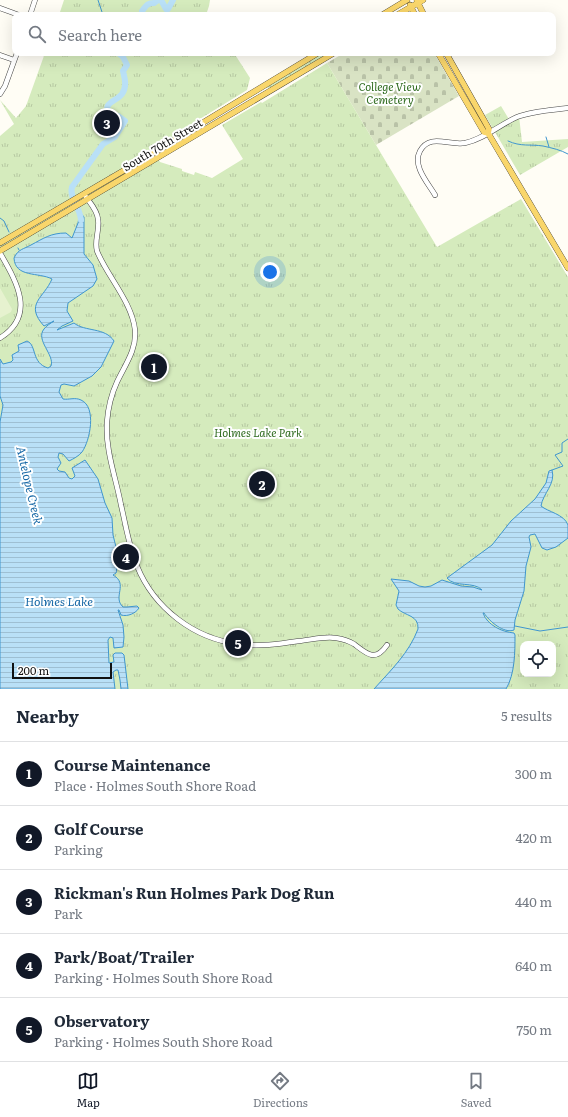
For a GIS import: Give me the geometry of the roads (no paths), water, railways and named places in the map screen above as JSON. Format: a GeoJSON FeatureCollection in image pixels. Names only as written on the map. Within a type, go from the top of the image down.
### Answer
{"type":"FeatureCollection","features":[{"type":"Feature","properties":{"kind":"main road"},"geometry":{"type":"LineString","coordinates":[[387,12],[407,0],[414,12]]}},
{"type":"Feature","properties":{"kind":"main road"},"geometry":{"type":"LineString","coordinates":[[402,12],[419,1],[423,12]]}},
{"type":"Feature","properties":{"kind":"main road","name":"South 70th Street"},"geometry":{"type":"LineString","coordinates":[[0,243],[313,56]]}},
{"type":"Feature","properties":{"kind":"main road","name":"South 70th Street"},"geometry":{"type":"LineString","coordinates":[[0,252],[87,202],[94,196],[329,56]]}},
{"type":"Feature","properties":{"kind":"main road"},"geometry":{"type":"LineString","coordinates":[[440,56],[484,132],[488,134],[568,268]]}},
{"type":"Feature","properties":{"kind":"main road"},"geometry":{"type":"LineString","coordinates":[[448,56],[489,129],[488,134]]}},
{"type":"Feature","properties":{"kind":"street"},"geometry":{"type":"LineString","coordinates":[[31,12],[35,0]]}},
{"type":"Feature","properties":{"kind":"street"},"geometry":{"type":"LineString","coordinates":[[0,8],[12,12]]}},
{"type":"Feature","properties":{"kind":"street"},"geometry":{"type":"LineString","coordinates":[[0,55],[14,60]]}},
{"type":"Feature","properties":{"kind":"street"},"geometry":{"type":"LineString","coordinates":[[0,94],[5,86],[16,56]]}},
{"type":"Feature","properties":{"kind":"street"},"geometry":{"type":"LineString","coordinates":[[435,196],[418,166],[418,158],[423,147],[429,143],[437,140],[463,143],[488,134],[520,116],[568,108]]}},
{"type":"Feature","properties":{"kind":"street"},"geometry":{"type":"LineString","coordinates":[[81,195],[99,220],[96,243],[97,251],[130,311],[134,325],[134,341],[131,354],[110,401],[107,437],[110,458],[132,552],[139,571],[151,591],[165,609],[178,620],[202,634],[224,642],[240,645],[260,646],[333,637],[346,640],[366,654],[372,655],[382,652],[387,645]]}},
{"type":"Feature","properties":{"kind":"street"},"geometry":{"type":"LineString","coordinates":[[0,252],[17,283],[21,304],[19,315],[11,329],[0,338]]}},
{"type":"Feature","properties":{"kind":"water","name":"Holmes Lake"},"geometry":{"type":"Polygon","coordinates":[[[80,212],[84,217],[84,254],[93,265],[97,279],[93,286],[68,303],[67,311],[73,321],[57,330],[74,323],[84,328],[106,334],[114,341],[101,367],[92,376],[74,386],[64,384],[61,385],[59,392],[63,399],[79,399],[86,404],[89,410],[90,424],[85,447],[82,452],[69,461],[63,454],[59,453],[58,457],[61,463],[57,469],[65,472],[69,478],[72,479],[75,476],[72,468],[85,460],[98,479],[105,503],[112,518],[113,535],[117,551],[116,559],[113,561],[117,572],[113,575],[120,582],[120,603],[123,607],[137,606],[139,608],[134,613],[129,615],[121,615],[118,610],[123,625],[123,647],[114,648],[113,638],[110,637],[108,640],[109,663],[114,662],[113,655],[115,653],[122,653],[124,655],[128,689],[121,689],[118,670],[116,670],[113,672],[115,689],[0,689],[0,422],[3,405],[0,396],[0,359],[3,364],[11,362],[13,360],[12,355],[19,351],[18,345],[27,341],[32,346],[39,362],[48,368],[51,366],[50,357],[43,343],[42,333],[45,328],[54,321],[44,326],[38,318],[36,312],[38,301],[49,286],[52,279],[23,272],[15,264],[14,258],[21,250],[52,235],[66,233],[72,238],[78,223],[80,212]]]}},
{"type":"Feature","properties":{"kind":"water"},"geometry":{"type":"Polygon","coordinates":[[[552,470],[553,475],[551,484],[541,506],[560,516],[566,521],[568,525],[568,538],[556,547],[547,550],[542,548],[535,534],[530,535],[531,547],[526,566],[524,591],[515,620],[514,630],[510,631],[501,628],[489,620],[483,613],[491,624],[505,631],[514,633],[515,635],[513,670],[506,689],[374,689],[405,654],[418,629],[418,624],[414,618],[398,609],[396,605],[399,591],[391,579],[409,581],[425,587],[431,586],[442,580],[461,586],[473,587],[482,590],[479,587],[455,583],[447,578],[492,545],[511,521],[535,499],[546,483],[549,471],[552,470]]]}},
{"type":"Feature","properties":{"kind":"waterway"},"geometry":{"type":"LineString","coordinates":[[98,0],[102,12]]}},
{"type":"Feature","properties":{"kind":"waterway","name":"Antelope Creek"},"geometry":{"type":"LineString","coordinates":[[142,12],[148,4],[154,3],[158,0]]}},
{"type":"Feature","properties":{"kind":"waterway","name":"Antelope Creek"},"geometry":{"type":"LineString","coordinates":[[161,0],[166,9],[168,9],[173,0]]}},
{"type":"Feature","properties":{"kind":"waterway","name":"Antelope Creek"},"geometry":{"type":"LineString","coordinates":[[81,220],[79,211],[73,199],[71,191],[72,187],[103,144],[115,137],[125,121],[118,116],[110,116],[107,108],[108,105],[119,97],[125,89],[123,71],[127,65],[122,56]]}},
{"type":"Feature","properties":{"kind":"waterway"},"geometry":{"type":"LineString","coordinates":[[546,137],[549,147]]}},
{"type":"Feature","properties":{"kind":"waterway"},"geometry":{"type":"LineString","coordinates":[[508,141],[521,145],[543,146],[568,154]]}},
{"type":"Feature","properties":{"kind":"waterway"},"geometry":{"type":"LineString","coordinates":[[0,218],[4,221],[9,232]]}},
{"type":"Feature","properties":{"kind":"waterway"},"geometry":{"type":"LineString","coordinates":[[552,470],[563,466],[555,455],[562,452],[562,443],[568,439]]}},
{"type":"Feature","properties":{"kind":"waterway"},"geometry":{"type":"LineString","coordinates":[[515,626],[540,631],[568,627]]}},
{"type":"Feature","properties":{"kind":"place","name":"Rickman's Run Holmes Park Dog Run"},"geometry":{"type":"Point","coordinates":[107,123]}},
{"type":"Feature","properties":{"kind":"place","name":"Course Maintenance"},"geometry":{"type":"Point","coordinates":[154,367]}},
{"type":"Feature","properties":{"kind":"place","name":"Golf Course"},"geometry":{"type":"Point","coordinates":[262,484]}},
{"type":"Feature","properties":{"kind":"place","name":"Park/Boat/Trailer"},"geometry":{"type":"Point","coordinates":[126,557]}},
{"type":"Feature","properties":{"kind":"place","name":"Observatory"},"geometry":{"type":"Point","coordinates":[238,643]}},
{"type":"Feature","properties":{"kind":"park label","name":"College View Cemetery"},"geometry":{"type":"Point","coordinates":[390,92]}},
{"type":"Feature","properties":{"kind":"park label","name":"Holmes Lake Park"},"geometry":{"type":"Point","coordinates":[258,432]}}]}
